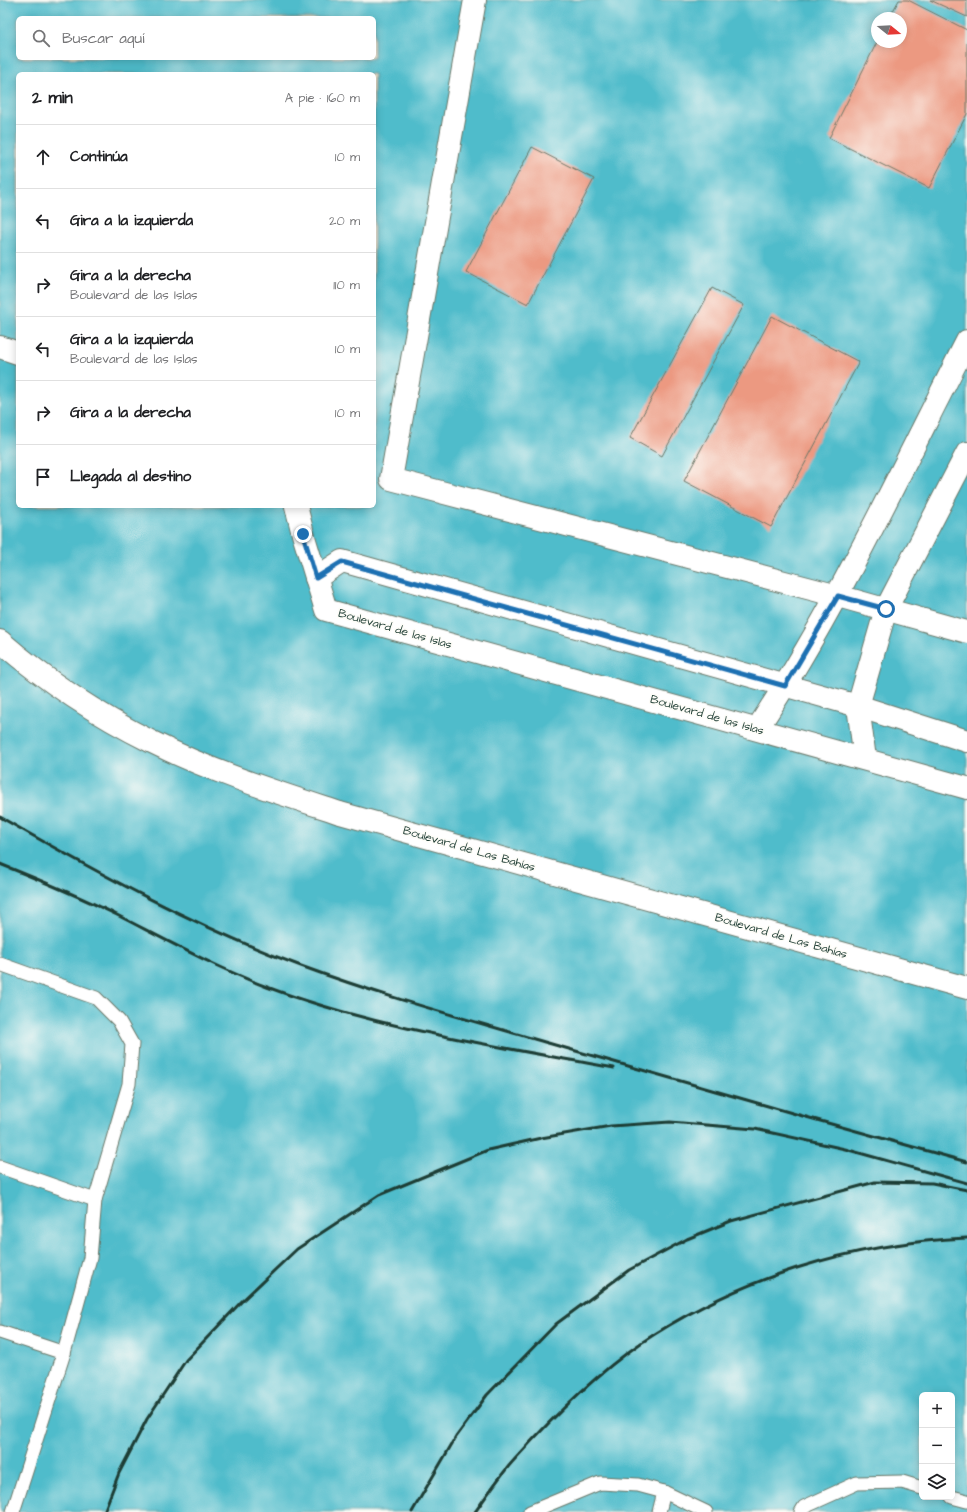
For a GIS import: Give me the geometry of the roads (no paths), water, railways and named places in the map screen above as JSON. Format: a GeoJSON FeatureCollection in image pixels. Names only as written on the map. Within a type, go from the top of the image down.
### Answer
{"type":"FeatureCollection","features":[{"type":"Feature","properties":{"kind":"street"},"geometry":{"type":"LineString","coordinates":[[475,0],[391,479],[838,596],[967,632]]}},
{"type":"Feature","properties":{"kind":"street"},"geometry":{"type":"LineString","coordinates":[[757,729],[785,686],[838,596],[967,341]]}},
{"type":"Feature","properties":{"kind":"street"},"geometry":{"type":"LineString","coordinates":[[0,347],[16,352]]}},
{"type":"Feature","properties":{"kind":"street"},"geometry":{"type":"LineString","coordinates":[[865,759],[858,706],[886,609],[967,453]]}},
{"type":"Feature","properties":{"kind":"street"},"geometry":{"type":"LineString","coordinates":[[297,508],[316,578],[342,562],[858,706],[967,741]]}},
{"type":"Feature","properties":{"kind":"street","name":"Boulevard de las Islas"},"geometry":{"type":"LineString","coordinates":[[316,578],[326,610],[967,788]]}},
{"type":"Feature","properties":{"kind":"street","name":"Boulevard de Las Bahías"},"geometry":{"type":"LineString","coordinates":[[0,641],[80,701],[152,742],[245,781],[347,815],[967,988]]}},
{"type":"Feature","properties":{"kind":"lane"},"geometry":{"type":"LineString","coordinates":[[0,964],[96,998],[119,1021],[132,1044],[129,1084],[95,1200],[90,1258],[64,1353],[13,1512]]}},
{"type":"Feature","properties":{"kind":"lane"},"geometry":{"type":"LineString","coordinates":[[0,1167],[95,1200]]}},
{"type":"Feature","properties":{"kind":"lane"},"geometry":{"type":"LineString","coordinates":[[0,1332],[64,1353]]}},
{"type":"Feature","properties":{"kind":"lane"},"geometry":{"type":"LineString","coordinates":[[800,1512],[804,1507],[857,1482],[902,1482],[919,1487]]}},
{"type":"Feature","properties":{"kind":"lane"},"geometry":{"type":"LineString","coordinates":[[530,1512],[600,1484],[638,1485],[664,1492],[706,1512]]}},
{"type":"Feature","properties":{"kind":"lane"},"geometry":{"type":"LineString","coordinates":[[659,1512],[664,1492]]}},
{"type":"Feature","properties":{"kind":"lane"},"geometry":{"type":"LineString","coordinates":[[955,1498],[967,1501]]}},
{"type":"Feature","properties":{"kind":"water"},"geometry":{"type":"Polygon","coordinates":[[[0,0],[967,0],[967,1512],[0,1512],[0,0]]]}},
{"type":"Feature","properties":{"kind":"railway"},"geometry":{"type":"LineString","coordinates":[[0,817],[148,898],[223,934],[301,966],[393,997],[486,1025],[967,1162]]}},
{"type":"Feature","properties":{"kind":"railway"},"geometry":{"type":"LineString","coordinates":[[0,864],[88,901],[229,971],[309,1002],[438,1035],[614,1068]]}},
{"type":"Feature","properties":{"kind":"railway"},"geometry":{"type":"LineString","coordinates":[[104,1512],[119,1473],[147,1419],[186,1360],[242,1301],[297,1249],[379,1195],[488,1150],[541,1138],[611,1126],[670,1122],[755,1129],[845,1149],[967,1183]]}},
{"type":"Feature","properties":{"kind":"railway"},"geometry":{"type":"LineString","coordinates":[[412,1512],[456,1437],[487,1395],[556,1324],[629,1270],[687,1239],[731,1221],[875,1182],[932,1183],[967,1190]]}},
{"type":"Feature","properties":{"kind":"railway"},"geometry":{"type":"LineString","coordinates":[[475,1512],[510,1465],[575,1397],[624,1355],[678,1320],[717,1300],[756,1283],[797,1268],[838,1256],[881,1247],[924,1241],[967,1238]]}}]}
